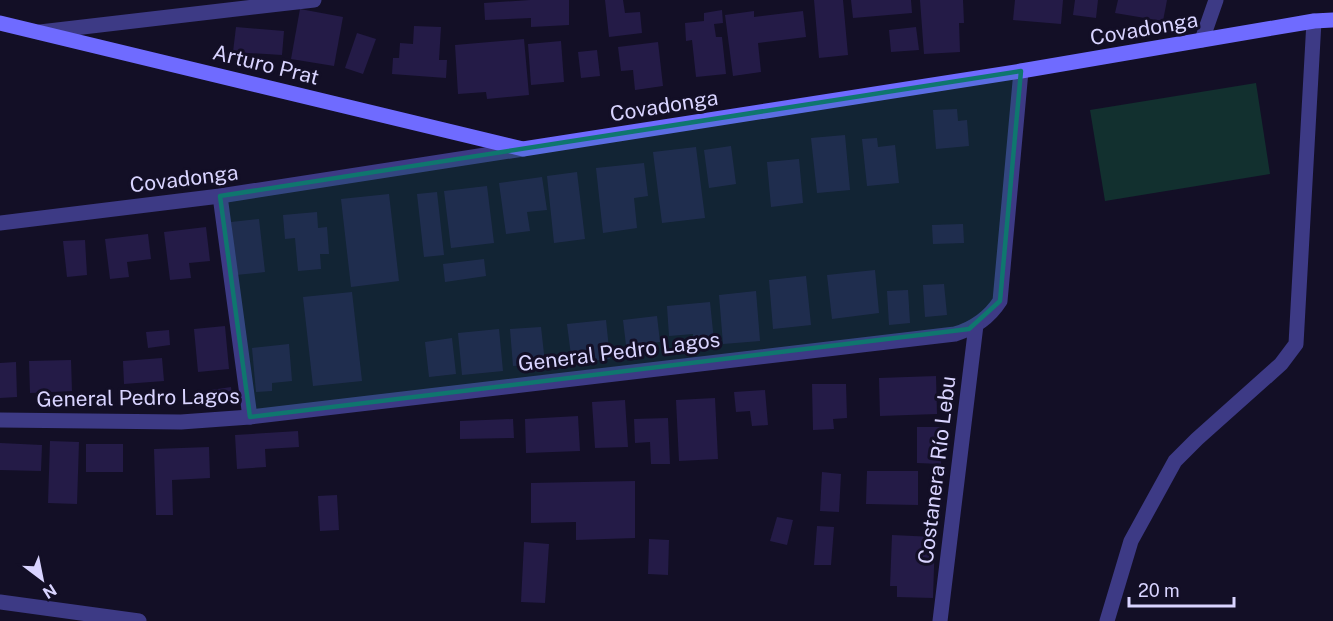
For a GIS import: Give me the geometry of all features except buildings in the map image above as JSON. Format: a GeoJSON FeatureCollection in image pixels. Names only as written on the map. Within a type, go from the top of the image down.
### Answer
{"type":"FeatureCollection","features":[{"type":"Feature","properties":{"kind":"main road","name":"Covadonga"},"geometry":{"type":"LineString","coordinates":[[522,149],[1021,71],[1314,21],[1333,20]]}},
{"type":"Feature","properties":{"kind":"main road","name":"Arturo Prat"},"geometry":{"type":"LineString","coordinates":[[0,22],[522,149]]}},
{"type":"Feature","properties":{"kind":"street"},"geometry":{"type":"LineString","coordinates":[[38,32],[315,0]]}},
{"type":"Feature","properties":{"kind":"street"},"geometry":{"type":"LineString","coordinates":[[1202,40],[1216,0]]}},
{"type":"Feature","properties":{"kind":"street"},"geometry":{"type":"LineString","coordinates":[[1107,621],[1131,542],[1175,461],[1281,364],[1296,344],[1314,21]]}},
{"type":"Feature","properties":{"kind":"street","name":"General Pedro Lagos"},"geometry":{"type":"LineString","coordinates":[[0,420],[181,422],[250,417],[955,334],[976,325],[992,312],[1000,301],[1021,71]]}},
{"type":"Feature","properties":{"kind":"street","name":"Covadonga"},"geometry":{"type":"LineString","coordinates":[[0,223],[219,196],[522,149]]}},
{"type":"Feature","properties":{"kind":"street"},"geometry":{"type":"LineString","coordinates":[[219,196],[250,417]]}},
{"type":"Feature","properties":{"kind":"street","name":"Costanera Río Lebu"},"geometry":{"type":"LineString","coordinates":[[940,621],[976,325]]}},
{"type":"Feature","properties":{"kind":"street"},"geometry":{"type":"LineString","coordinates":[[0,602],[139,621]]}},
{"type":"Feature","properties":{"kind":"highlighted area"},"geometry":{"type":"Polygon","coordinates":[[[1021,71],[1000,301],[969,329],[250,417],[220,196],[1021,71]]]}},
{"type":"Feature","properties":{"kind":"green space"},"geometry":{"type":"Polygon","coordinates":[[[1256,83],[1270,174],[1105,201],[1090,110],[1256,83]]]}}]}
